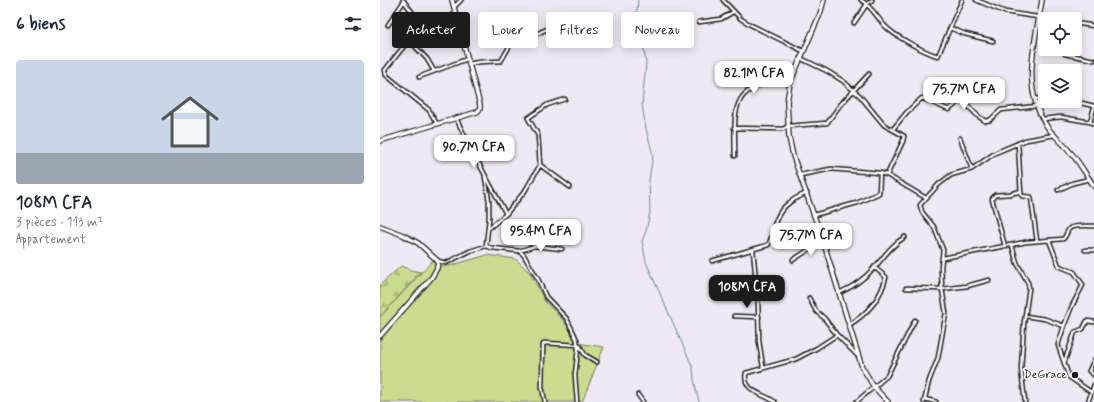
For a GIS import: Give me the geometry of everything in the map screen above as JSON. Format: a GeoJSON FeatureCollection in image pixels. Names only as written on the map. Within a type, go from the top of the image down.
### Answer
{"type":"FeatureCollection","features":[{"type":"Feature","properties":{"kind":"street"},"geometry":{"type":"LineString","coordinates":[[452,0],[455,12]]}},
{"type":"Feature","properties":{"kind":"street"},"geometry":{"type":"LineString","coordinates":[[454,7],[461,0]]}},
{"type":"Feature","properties":{"kind":"street"},"geometry":{"type":"LineString","coordinates":[[723,0],[733,12],[751,25],[803,50]]}},
{"type":"Feature","properties":{"kind":"street"},"geometry":{"type":"LineString","coordinates":[[824,0],[791,79],[787,102],[790,146],[824,244],[858,357],[862,367],[874,386],[888,402]]}},
{"type":"Feature","properties":{"kind":"street"},"geometry":{"type":"LineString","coordinates":[[861,0],[867,4],[891,32],[898,37],[938,56],[962,0]]}},
{"type":"Feature","properties":{"kind":"street"},"geometry":{"type":"LineString","coordinates":[[854,23],[867,4],[872,0]]}},
{"type":"Feature","properties":{"kind":"street"},"geometry":{"type":"LineString","coordinates":[[976,0],[1005,12],[1038,17]]}},
{"type":"Feature","properties":{"kind":"street"},"geometry":{"type":"LineString","coordinates":[[1040,12],[1042,0]]}},
{"type":"Feature","properties":{"kind":"street"},"geometry":{"type":"LineString","coordinates":[[388,25],[404,1],[412,12]]}},
{"type":"Feature","properties":{"kind":"street"},"geometry":{"type":"LineString","coordinates":[[699,22],[721,19],[733,12]]}},
{"type":"Feature","properties":{"kind":"street"},"geometry":{"type":"LineString","coordinates":[[1082,24],[1094,26]]}},
{"type":"Feature","properties":{"kind":"street"},"geometry":{"type":"LineString","coordinates":[[1038,25],[1032,72],[1032,88],[1037,106],[1043,119],[1054,135],[1072,154],[1094,186]]}},
{"type":"Feature","properties":{"kind":"street"},"geometry":{"type":"LineString","coordinates":[[950,28],[965,34],[993,41]]}},
{"type":"Feature","properties":{"kind":"street"},"geometry":{"type":"LineString","coordinates":[[469,64],[501,61],[513,37],[518,34],[528,38],[546,29]]}},
{"type":"Feature","properties":{"kind":"street"},"geometry":{"type":"LineString","coordinates":[[403,48],[385,70],[385,73],[429,110],[437,124]]}},
{"type":"Feature","properties":{"kind":"street"},"geometry":{"type":"LineString","coordinates":[[417,48],[427,59],[434,71]]}},
{"type":"Feature","properties":{"kind":"street"},"geometry":{"type":"LineString","coordinates":[[380,141],[477,112],[480,109],[464,48]]}},
{"type":"Feature","properties":{"kind":"street"},"geometry":{"type":"LineString","coordinates":[[1075,56],[1094,60]]}},
{"type":"Feature","properties":{"kind":"street"},"geometry":{"type":"LineString","coordinates":[[800,58],[837,77],[854,91],[884,125],[904,136],[887,175]]}},
{"type":"Feature","properties":{"kind":"street"},"geometry":{"type":"LineString","coordinates":[[419,77],[467,59]]}},
{"type":"Feature","properties":{"kind":"street"},"geometry":{"type":"LineString","coordinates":[[734,128],[783,129],[788,126],[826,123],[869,74]]}},
{"type":"Feature","properties":{"kind":"street"},"geometry":{"type":"LineString","coordinates":[[735,156],[734,128],[738,103],[743,95],[757,86],[774,81],[791,79]]}},
{"type":"Feature","properties":{"kind":"street"},"geometry":{"type":"LineString","coordinates":[[893,129],[907,112],[922,98],[949,110],[962,99],[978,116],[985,121],[990,120],[1001,110],[1037,106]]}},
{"type":"Feature","properties":{"kind":"street"},"geometry":{"type":"LineString","coordinates":[[488,229],[506,214],[525,191],[540,165],[538,135],[528,118],[547,105],[565,99]]}},
{"type":"Feature","properties":{"kind":"street"},"geometry":{"type":"LineString","coordinates":[[1082,104],[1094,107],[1090,122]]}},
{"type":"Feature","properties":{"kind":"street"},"geometry":{"type":"LineString","coordinates":[[1043,119],[1061,117],[1094,124]]}},
{"type":"Feature","properties":{"kind":"street"},"geometry":{"type":"LineString","coordinates":[[456,118],[506,214]]}},
{"type":"Feature","properties":{"kind":"street"},"geometry":{"type":"LineString","coordinates":[[936,402],[925,400],[929,381],[938,358],[946,313],[942,289],[941,267],[943,250],[934,227],[920,209],[920,205],[951,174],[972,169],[989,157],[1018,143],[1054,135]]}},
{"type":"Feature","properties":{"kind":"street"},"geometry":{"type":"LineString","coordinates":[[960,138],[972,169]]}},
{"type":"Feature","properties":{"kind":"street"},"geometry":{"type":"LineString","coordinates":[[1018,143],[1021,191],[1022,196],[1031,197],[1037,241]]}},
{"type":"Feature","properties":{"kind":"street"},"geometry":{"type":"LineString","coordinates":[[540,165],[570,187]]}},
{"type":"Feature","properties":{"kind":"street"},"geometry":{"type":"LineString","coordinates":[[800,175],[831,169],[880,173],[887,175],[926,198]]}},
{"type":"Feature","properties":{"kind":"street"},"geometry":{"type":"LineString","coordinates":[[814,214],[857,203],[879,193],[880,173]]}},
{"type":"Feature","properties":{"kind":"street"},"geometry":{"type":"LineString","coordinates":[[485,175],[489,201],[486,246]]}},
{"type":"Feature","properties":{"kind":"street"},"geometry":{"type":"LineString","coordinates":[[1058,190],[1073,183],[1090,180]]}},
{"type":"Feature","properties":{"kind":"street"},"geometry":{"type":"LineString","coordinates":[[1006,246],[992,199],[995,195],[1010,194],[1021,191]]}},
{"type":"Feature","properties":{"kind":"street"},"geometry":{"type":"LineString","coordinates":[[712,261],[768,245],[774,226],[782,209],[790,201],[807,193]]}},
{"type":"Feature","properties":{"kind":"street"},"geometry":{"type":"LineString","coordinates":[[380,226],[418,242],[438,261],[446,263],[470,251],[486,246],[519,251],[535,246],[562,249]]}},
{"type":"Feature","properties":{"kind":"street"},"geometry":{"type":"LineString","coordinates":[[942,258],[1012,245],[1065,238],[1069,229],[1072,227],[1094,226]]}},
{"type":"Feature","properties":{"kind":"street"},"geometry":{"type":"LineString","coordinates":[[839,293],[855,284],[874,267],[890,248],[905,238]]}},
{"type":"Feature","properties":{"kind":"street"},"geometry":{"type":"LineString","coordinates":[[1049,240],[1059,266],[1074,272],[1083,285],[1072,306],[1058,345],[1071,379],[1091,392]]}},
{"type":"Feature","properties":{"kind":"street"},"geometry":{"type":"LineString","coordinates":[[793,260],[813,247],[824,244]]}},
{"type":"Feature","properties":{"kind":"street"},"geometry":{"type":"LineString","coordinates":[[1012,245],[1017,262],[1029,288],[1025,316],[1021,369],[1025,402]]}},
{"type":"Feature","properties":{"kind":"street"},"geometry":{"type":"LineString","coordinates":[[753,250],[759,317],[759,341],[763,368]]}},
{"type":"Feature","properties":{"kind":"street"},"geometry":{"type":"LineString","coordinates":[[1085,250],[1094,250]]}},
{"type":"Feature","properties":{"kind":"street"},"geometry":{"type":"LineString","coordinates":[[519,251],[526,258],[548,300],[565,316],[577,340],[578,345],[575,375],[577,402]]}},
{"type":"Feature","properties":{"kind":"street"},"geometry":{"type":"LineString","coordinates":[[380,336],[432,277],[437,268],[438,261]]}},
{"type":"Feature","properties":{"kind":"street"},"geometry":{"type":"LineString","coordinates":[[848,326],[867,312],[881,292],[886,277],[874,267]]}},
{"type":"Feature","properties":{"kind":"street"},"geometry":{"type":"LineString","coordinates":[[906,288],[942,289],[966,286],[989,280]]}},
{"type":"Feature","properties":{"kind":"street"},"geometry":{"type":"LineString","coordinates":[[809,298],[814,308],[858,357]]}},
{"type":"Feature","properties":{"kind":"street"},"geometry":{"type":"LineString","coordinates":[[734,316],[759,317]]}},
{"type":"Feature","properties":{"kind":"street"},"geometry":{"type":"LineString","coordinates":[[1025,316],[1045,319],[1064,326]]}},
{"type":"Feature","properties":{"kind":"street"},"geometry":{"type":"LineString","coordinates":[[856,402],[874,386],[884,380],[890,372],[915,320]]}},
{"type":"Feature","properties":{"kind":"street"},"geometry":{"type":"LineString","coordinates":[[1064,363],[1075,332],[1082,329],[1087,321],[1094,322]]}},
{"type":"Feature","properties":{"kind":"street"},"geometry":{"type":"LineString","coordinates":[[775,402],[772,399],[758,394],[751,388],[745,376],[746,373],[796,359],[837,335]]}},
{"type":"Feature","properties":{"kind":"street"},"geometry":{"type":"LineString","coordinates":[[545,402],[542,382],[544,343],[578,345],[585,355],[597,362]]}},
{"type":"Feature","properties":{"kind":"street"},"geometry":{"type":"LineString","coordinates":[[1094,360],[1089,371],[1094,375]]}},
{"type":"Feature","properties":{"kind":"street"},"geometry":{"type":"LineString","coordinates":[[1088,402],[1094,385]]}},
{"type":"Feature","properties":{"kind":"street"},"geometry":{"type":"LineString","coordinates":[[638,395],[643,402]]}},
{"type":"Feature","properties":{"kind":"green space"},"geometry":{"type":"Polygon","coordinates":[[[487,255],[516,259],[530,273],[546,303],[563,320],[576,343],[604,347],[582,402],[380,402],[380,317],[433,260],[437,266],[449,266],[487,255]]]}},
{"type":"Feature","properties":{"kind":"green space"},"geometry":{"type":"Polygon","coordinates":[[[401,266],[421,272],[380,317],[380,285],[401,266]]]}},
{"type":"Feature","properties":{"kind":"waterway"},"geometry":{"type":"LineString","coordinates":[[638,0],[637,10],[634,17],[643,44],[646,63],[642,105],[646,129],[653,155],[649,180],[650,212],[642,241],[646,262],[693,368],[699,402]]}},
{"type":"Feature","properties":{"kind":"place","name":"DeGrace"},"geometry":{"type":"Point","coordinates":[1075,375]}}]}
